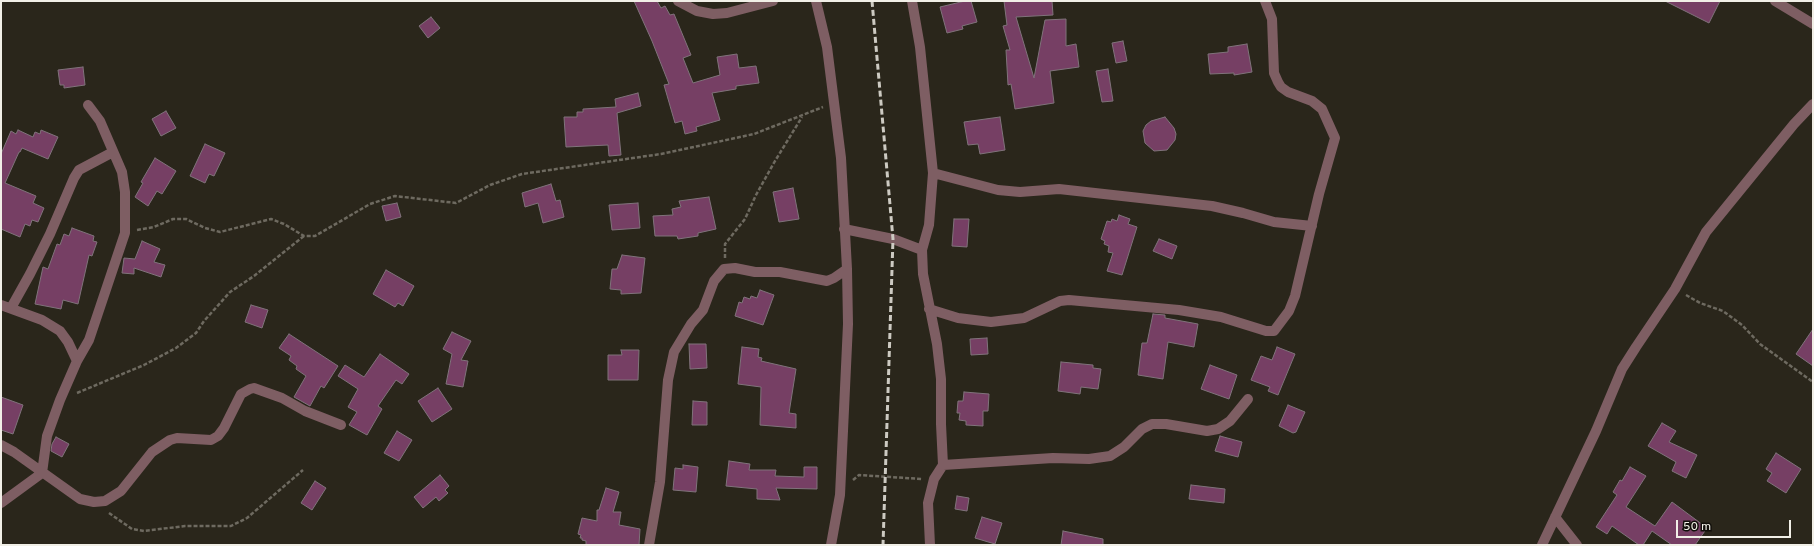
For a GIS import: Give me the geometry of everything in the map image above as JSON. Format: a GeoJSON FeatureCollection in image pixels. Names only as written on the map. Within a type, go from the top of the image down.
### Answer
{"type":"FeatureCollection","features":[{"type":"Feature","properties":{"kind":"street"},"geometry":{"type":"LineString","coordinates":[[678,1],[697,11],[713,14],[727,13],[773,1]]}},
{"type":"Feature","properties":{"kind":"street"},"geometry":{"type":"LineString","coordinates":[[816,1],[827,47],[841,158],[847,269],[848,324],[840,490],[831,545]]}},
{"type":"Feature","properties":{"kind":"street"},"geometry":{"type":"LineString","coordinates":[[912,1],[920,47],[933,173],[929,225],[922,250],[923,274],[937,344],[941,379],[940,424],[943,465],[934,479],[928,503],[930,545]]}},
{"type":"Feature","properties":{"kind":"street"},"geometry":{"type":"LineString","coordinates":[[929,309],[958,318],[991,322],[1024,318],[1060,301],[1069,300],[1179,310],[1221,317],[1266,331],[1274,331],[1289,311],[1295,296],[1319,194],[1336,138],[1322,109],[1312,101],[1288,92],[1278,82],[1274,73],[1272,19],[1265,1]]}},
{"type":"Feature","properties":{"kind":"street"},"geometry":{"type":"LineString","coordinates":[[1775,1],[1813,24]]}},
{"type":"Feature","properties":{"kind":"street"},"geometry":{"type":"LineString","coordinates":[[1542,545],[1596,431],[1622,369],[1675,288],[1706,232],[1794,124],[1813,104]]}},
{"type":"Feature","properties":{"kind":"street"},"geometry":{"type":"LineString","coordinates":[[1,503],[42,473],[47,436],[60,400],[77,361],[89,340],[125,233],[125,192],[122,172],[100,122],[88,105]]}},
{"type":"Feature","properties":{"kind":"street"},"geometry":{"type":"LineString","coordinates":[[77,361],[68,342],[60,331],[42,320],[6,307],[30,274],[79,170],[113,152]]}},
{"type":"Feature","properties":{"kind":"street"},"geometry":{"type":"LineString","coordinates":[[933,173],[998,190],[1020,192],[1059,189],[1212,206],[1274,222],[1312,226]]}},
{"type":"Feature","properties":{"kind":"street"},"geometry":{"type":"LineString","coordinates":[[844,229],[893,239],[922,250]]}},
{"type":"Feature","properties":{"kind":"street"},"geometry":{"type":"LineString","coordinates":[[649,545],[660,482],[668,380],[674,352],[691,324],[704,310],[714,280],[724,269],[735,268],[755,272],[780,272],[827,281],[847,269]]}},
{"type":"Feature","properties":{"kind":"street"},"geometry":{"type":"LineString","coordinates":[[1,445],[14,452],[80,499],[94,502],[105,501],[121,491],[152,452],[170,440],[177,438],[212,440],[218,436],[224,428],[241,394],[250,389],[254,388],[282,398],[305,411],[341,424]]}},
{"type":"Feature","properties":{"kind":"street"},"geometry":{"type":"LineString","coordinates":[[943,465],[1053,458],[1089,459],[1110,456],[1124,447],[1142,429],[1152,424],[1166,424],[1206,431],[1218,428],[1230,421],[1248,399]]}},
{"type":"Feature","properties":{"kind":"street"},"geometry":{"type":"LineString","coordinates":[[1555,517],[1577,545]]}},
{"type":"Feature","properties":{"kind":"path"},"geometry":{"type":"LineString","coordinates":[[125,233],[154,226],[172,219],[186,219],[205,228],[220,232],[271,219],[284,224],[304,236],[316,236],[370,204],[395,196],[456,203],[490,185],[522,174],[661,154],[754,134],[833,103]]}},
{"type":"Feature","properties":{"kind":"path"},"geometry":{"type":"LineString","coordinates":[[724,269],[725,244],[745,219],[774,161],[802,116]]}},
{"type":"Feature","properties":{"kind":"path"},"geometry":{"type":"LineString","coordinates":[[60,400],[144,365],[176,348],[196,333],[204,321],[230,292],[254,276],[304,236]]}},
{"type":"Feature","properties":{"kind":"path"},"geometry":{"type":"LineString","coordinates":[[1675,288],[1700,303],[1723,311],[1742,325],[1760,344],[1813,382]]}},
{"type":"Feature","properties":{"kind":"path"},"geometry":{"type":"LineString","coordinates":[[94,502],[132,529],[144,531],[177,526],[231,526],[247,518],[303,470]]}},
{"type":"Feature","properties":{"kind":"path"},"geometry":{"type":"LineString","coordinates":[[840,490],[859,475],[934,479]]}},
{"type":"Feature","properties":{"kind":"building"},"geometry":{"type":"Polygon","coordinates":[[[634,1],[657,1],[661,8],[665,6],[670,15],[674,14],[691,55],[683,58],[693,83],[720,75],[717,57],[737,54],[739,68],[756,66],[759,83],[736,86],[736,89],[712,93],[720,120],[696,127],[697,131],[685,134],[682,121],[675,123],[664,85],[669,84],[634,1]]]}},
{"type":"Feature","properties":{"kind":"building"},"geometry":{"type":"Polygon","coordinates":[[[971,1],[977,22],[962,26],[963,29],[947,33],[940,7],[971,1]]]}},
{"type":"Feature","properties":{"kind":"building"},"geometry":{"type":"Polygon","coordinates":[[[1004,1],[1052,1],[1053,15],[1016,17],[1034,78],[1045,20],[1066,19],[1066,46],[1076,44],[1079,67],[1050,71],[1054,103],[1015,109],[1011,84],[1008,85],[1006,50],[1010,50],[1003,26],[1007,25],[1004,1]]]}},
{"type":"Feature","properties":{"kind":"building"},"geometry":{"type":"Polygon","coordinates":[[[1665,1],[1720,1],[1709,23],[1665,1]]]}},
{"type":"Feature","properties":{"kind":"building"},"geometry":{"type":"Polygon","coordinates":[[[431,17],[440,28],[428,38],[419,26],[431,17]]]}},
{"type":"Feature","properties":{"kind":"building"},"geometry":{"type":"Polygon","coordinates":[[[1123,41],[1127,61],[1116,63],[1112,43],[1123,41]]]}},
{"type":"Feature","properties":{"kind":"building"},"geometry":{"type":"Polygon","coordinates":[[[1247,44],[1252,72],[1234,75],[1234,73],[1210,74],[1208,54],[1228,52],[1228,47],[1247,44]]]}},
{"type":"Feature","properties":{"kind":"building"},"geometry":{"type":"Polygon","coordinates":[[[83,67],[85,85],[64,88],[64,85],[60,85],[58,70],[83,67]]]}},
{"type":"Feature","properties":{"kind":"building"},"geometry":{"type":"Polygon","coordinates":[[[1108,69],[1113,101],[1102,102],[1096,71],[1108,69]]]}},
{"type":"Feature","properties":{"kind":"building"},"geometry":{"type":"Polygon","coordinates":[[[638,93],[641,106],[617,113],[621,155],[609,156],[608,145],[566,147],[564,117],[577,117],[577,112],[583,112],[583,109],[616,107],[615,99],[638,93]]]}},
{"type":"Feature","properties":{"kind":"building"},"geometry":{"type":"Polygon","coordinates":[[[166,111],[176,128],[161,136],[152,119],[166,111]]]}},
{"type":"Feature","properties":{"kind":"building"},"geometry":{"type":"Polygon","coordinates":[[[1000,117],[1005,150],[980,154],[978,144],[968,145],[964,122],[1000,117]]]}},
{"type":"Feature","properties":{"kind":"building"},"geometry":{"type":"Polygon","coordinates":[[[1165,117],[1174,128],[1176,134],[1175,140],[1167,150],[1154,151],[1145,143],[1143,131],[1146,125],[1151,121],[1165,117]]]}},
{"type":"Feature","properties":{"kind":"building"},"geometry":{"type":"Polygon","coordinates":[[[18,130],[33,137],[35,132],[40,134],[41,130],[58,137],[48,159],[22,148],[5,183],[36,196],[33,203],[44,208],[38,222],[32,220],[30,226],[25,224],[20,237],[1,229],[1,154],[11,131],[16,134],[18,130]]]}},
{"type":"Feature","properties":{"kind":"building"},"geometry":{"type":"Polygon","coordinates":[[[205,144],[225,153],[214,176],[209,174],[205,183],[190,176],[205,144]]]}},
{"type":"Feature","properties":{"kind":"building"},"geometry":{"type":"Polygon","coordinates":[[[155,158],[176,171],[162,194],[157,191],[148,206],[135,197],[143,183],[141,182],[155,158]]]}},
{"type":"Feature","properties":{"kind":"building"},"geometry":{"type":"Polygon","coordinates":[[[551,184],[556,201],[560,200],[564,217],[543,223],[538,203],[525,207],[522,193],[551,184]]]}},
{"type":"Feature","properties":{"kind":"building"},"geometry":{"type":"Polygon","coordinates":[[[793,188],[799,219],[779,222],[773,192],[793,188]]]}},
{"type":"Feature","properties":{"kind":"building"},"geometry":{"type":"Polygon","coordinates":[[[709,197],[716,229],[698,233],[698,236],[678,239],[677,236],[655,236],[653,216],[673,215],[672,209],[681,207],[679,201],[709,197]]]}},
{"type":"Feature","properties":{"kind":"building"},"geometry":{"type":"Polygon","coordinates":[[[397,203],[401,217],[386,221],[382,206],[397,203]]]}},
{"type":"Feature","properties":{"kind":"building"},"geometry":{"type":"Polygon","coordinates":[[[638,203],[640,228],[612,230],[609,205],[638,203]]]}},
{"type":"Feature","properties":{"kind":"building"},"geometry":{"type":"Polygon","coordinates":[[[1119,215],[1130,219],[1128,224],[1137,227],[1122,275],[1107,271],[1113,253],[1108,252],[1109,246],[1104,244],[1105,241],[1101,239],[1107,221],[1111,222],[1112,219],[1117,221],[1119,215]]]}},
{"type":"Feature","properties":{"kind":"building"},"geometry":{"type":"Polygon","coordinates":[[[954,219],[969,219],[967,247],[952,246],[954,219]]]}},
{"type":"Feature","properties":{"kind":"building"},"geometry":{"type":"Polygon","coordinates":[[[72,228],[94,236],[93,241],[97,242],[92,256],[89,255],[78,304],[63,300],[61,309],[35,304],[43,267],[48,269],[57,244],[60,245],[64,234],[69,236],[72,228]]]}},
{"type":"Feature","properties":{"kind":"building"},"geometry":{"type":"Polygon","coordinates":[[[1159,239],[1177,246],[1172,259],[1153,251],[1159,239]]]}},
{"type":"Feature","properties":{"kind":"building"},"geometry":{"type":"Polygon","coordinates":[[[142,241],[160,249],[154,262],[165,265],[161,277],[134,268],[134,274],[122,273],[124,258],[135,259],[142,241]]]}},
{"type":"Feature","properties":{"kind":"building"},"geometry":{"type":"Polygon","coordinates":[[[622,255],[645,258],[641,293],[621,294],[621,290],[610,289],[612,269],[617,269],[622,255]]]}},
{"type":"Feature","properties":{"kind":"building"},"geometry":{"type":"Polygon","coordinates":[[[386,270],[414,286],[403,306],[398,303],[395,307],[373,294],[386,270]]]}},
{"type":"Feature","properties":{"kind":"building"},"geometry":{"type":"Polygon","coordinates":[[[760,290],[774,295],[763,325],[735,316],[739,302],[742,303],[744,297],[750,299],[751,296],[757,298],[760,290]]]}},
{"type":"Feature","properties":{"kind":"building"},"geometry":{"type":"Polygon","coordinates":[[[251,305],[268,310],[262,328],[245,322],[251,305]]]}},
{"type":"Feature","properties":{"kind":"building"},"geometry":{"type":"Polygon","coordinates":[[[1153,314],[1165,315],[1165,318],[1198,324],[1194,347],[1168,342],[1163,379],[1138,375],[1142,343],[1147,343],[1153,314]]]}},
{"type":"Feature","properties":{"kind":"building"},"geometry":{"type":"Polygon","coordinates":[[[1813,329],[1813,366],[1796,354],[1813,329]]]}},
{"type":"Feature","properties":{"kind":"building"},"geometry":{"type":"Polygon","coordinates":[[[452,332],[471,341],[461,360],[468,361],[463,387],[446,384],[452,354],[443,349],[452,332]]]}},
{"type":"Feature","properties":{"kind":"building"},"geometry":{"type":"Polygon","coordinates":[[[289,334],[338,366],[324,388],[321,386],[310,406],[294,397],[306,376],[296,369],[297,366],[289,360],[291,356],[279,348],[289,334]]]}},
{"type":"Feature","properties":{"kind":"building"},"geometry":{"type":"Polygon","coordinates":[[[987,338],[988,354],[971,355],[970,339],[987,338]]]}},
{"type":"Feature","properties":{"kind":"building"},"geometry":{"type":"Polygon","coordinates":[[[689,344],[706,344],[707,368],[690,369],[689,344]]]}},
{"type":"Feature","properties":{"kind":"building"},"geometry":{"type":"Polygon","coordinates":[[[742,347],[759,349],[758,357],[762,358],[761,361],[796,369],[789,413],[796,414],[796,428],[760,425],[761,387],[738,384],[742,347]]]}},
{"type":"Feature","properties":{"kind":"building"},"geometry":{"type":"Polygon","coordinates":[[[1277,347],[1295,354],[1278,395],[1268,391],[1270,387],[1251,380],[1261,356],[1272,360],[1277,347]]]}},
{"type":"Feature","properties":{"kind":"building"},"geometry":{"type":"Polygon","coordinates":[[[621,350],[639,350],[638,380],[608,380],[608,355],[622,355],[621,350]]]}},
{"type":"Feature","properties":{"kind":"building"},"geometry":{"type":"Polygon","coordinates":[[[380,354],[409,374],[402,384],[396,380],[378,406],[382,409],[367,435],[349,425],[357,412],[348,407],[358,389],[338,376],[345,365],[364,377],[380,354]]]}},
{"type":"Feature","properties":{"kind":"building"},"geometry":{"type":"Polygon","coordinates":[[[1061,362],[1093,365],[1093,368],[1101,369],[1098,389],[1081,387],[1080,394],[1058,391],[1061,362]]]}},
{"type":"Feature","properties":{"kind":"building"},"geometry":{"type":"Polygon","coordinates":[[[1210,365],[1237,375],[1229,399],[1201,389],[1210,365]]]}},
{"type":"Feature","properties":{"kind":"building"},"geometry":{"type":"Polygon","coordinates":[[[438,388],[452,409],[432,422],[418,401],[438,388]]]}},
{"type":"Feature","properties":{"kind":"building"},"geometry":{"type":"Polygon","coordinates":[[[964,392],[989,394],[988,411],[983,411],[983,426],[966,425],[966,421],[959,420],[960,413],[957,413],[958,401],[963,401],[964,392]]]}},
{"type":"Feature","properties":{"kind":"building"},"geometry":{"type":"Polygon","coordinates":[[[1,397],[23,405],[13,434],[1,430],[1,397]]]}},
{"type":"Feature","properties":{"kind":"building"},"geometry":{"type":"Polygon","coordinates":[[[693,401],[707,402],[707,425],[692,425],[693,401]]]}},
{"type":"Feature","properties":{"kind":"building"},"geometry":{"type":"Polygon","coordinates":[[[1288,405],[1305,412],[1296,432],[1293,433],[1279,426],[1288,405]]]}},
{"type":"Feature","properties":{"kind":"building"},"geometry":{"type":"Polygon","coordinates":[[[1662,423],[1676,431],[1669,442],[1697,455],[1686,478],[1672,471],[1676,462],[1648,446],[1662,423]]]}},
{"type":"Feature","properties":{"kind":"building"},"geometry":{"type":"Polygon","coordinates":[[[397,431],[412,440],[399,461],[384,453],[397,431]]]}},
{"type":"Feature","properties":{"kind":"building"},"geometry":{"type":"Polygon","coordinates":[[[1220,436],[1242,442],[1238,457],[1215,451],[1220,436]]]}},
{"type":"Feature","properties":{"kind":"building"},"geometry":{"type":"Polygon","coordinates":[[[56,437],[69,444],[62,457],[51,451],[52,444],[56,437]]]}},
{"type":"Feature","properties":{"kind":"building"},"geometry":{"type":"Polygon","coordinates":[[[1776,453],[1801,469],[1786,493],[1767,481],[1772,473],[1766,469],[1776,453]]]}},
{"type":"Feature","properties":{"kind":"building"},"geometry":{"type":"Polygon","coordinates":[[[729,461],[750,464],[749,470],[776,470],[775,476],[804,477],[804,467],[817,467],[817,489],[776,488],[780,500],[757,499],[757,489],[726,486],[729,461]]]}},
{"type":"Feature","properties":{"kind":"building"},"geometry":{"type":"Polygon","coordinates":[[[683,465],[698,467],[696,492],[673,490],[675,468],[683,469],[683,465]]]}},
{"type":"Feature","properties":{"kind":"building"},"geometry":{"type":"Polygon","coordinates":[[[1630,467],[1646,476],[1626,507],[1655,526],[1672,502],[1707,528],[1695,545],[1672,545],[1652,531],[1643,545],[1639,545],[1612,526],[1607,534],[1596,527],[1617,495],[1613,492],[1620,480],[1622,481],[1630,467]]]}},
{"type":"Feature","properties":{"kind":"building"},"geometry":{"type":"Polygon","coordinates":[[[440,475],[449,486],[445,490],[448,493],[439,501],[436,497],[423,508],[414,497],[440,475]]]}},
{"type":"Feature","properties":{"kind":"building"},"geometry":{"type":"Polygon","coordinates":[[[315,481],[326,488],[312,510],[301,503],[315,481]]]}},
{"type":"Feature","properties":{"kind":"building"},"geometry":{"type":"Polygon","coordinates":[[[1191,485],[1225,489],[1224,503],[1189,499],[1191,485]]]}},
{"type":"Feature","properties":{"kind":"building"},"geometry":{"type":"Polygon","coordinates":[[[606,488],[619,492],[613,512],[621,512],[619,525],[640,529],[639,545],[586,545],[586,541],[580,538],[581,535],[578,534],[582,518],[597,521],[597,510],[599,510],[606,488]]]}},
{"type":"Feature","properties":{"kind":"building"},"geometry":{"type":"Polygon","coordinates":[[[957,496],[969,498],[967,511],[955,509],[957,496]]]}},
{"type":"Feature","properties":{"kind":"building"},"geometry":{"type":"Polygon","coordinates":[[[982,517],[1002,523],[995,544],[975,538],[982,517]]]}},
{"type":"Feature","properties":{"kind":"building"},"geometry":{"type":"Polygon","coordinates":[[[1063,531],[1103,539],[1103,545],[1061,545],[1063,531]]]}},
{"type":"Feature","properties":{"kind":"railway"},"geometry":{"type":"LineString","coordinates":[[872,1],[893,239],[883,545]]}}]}
